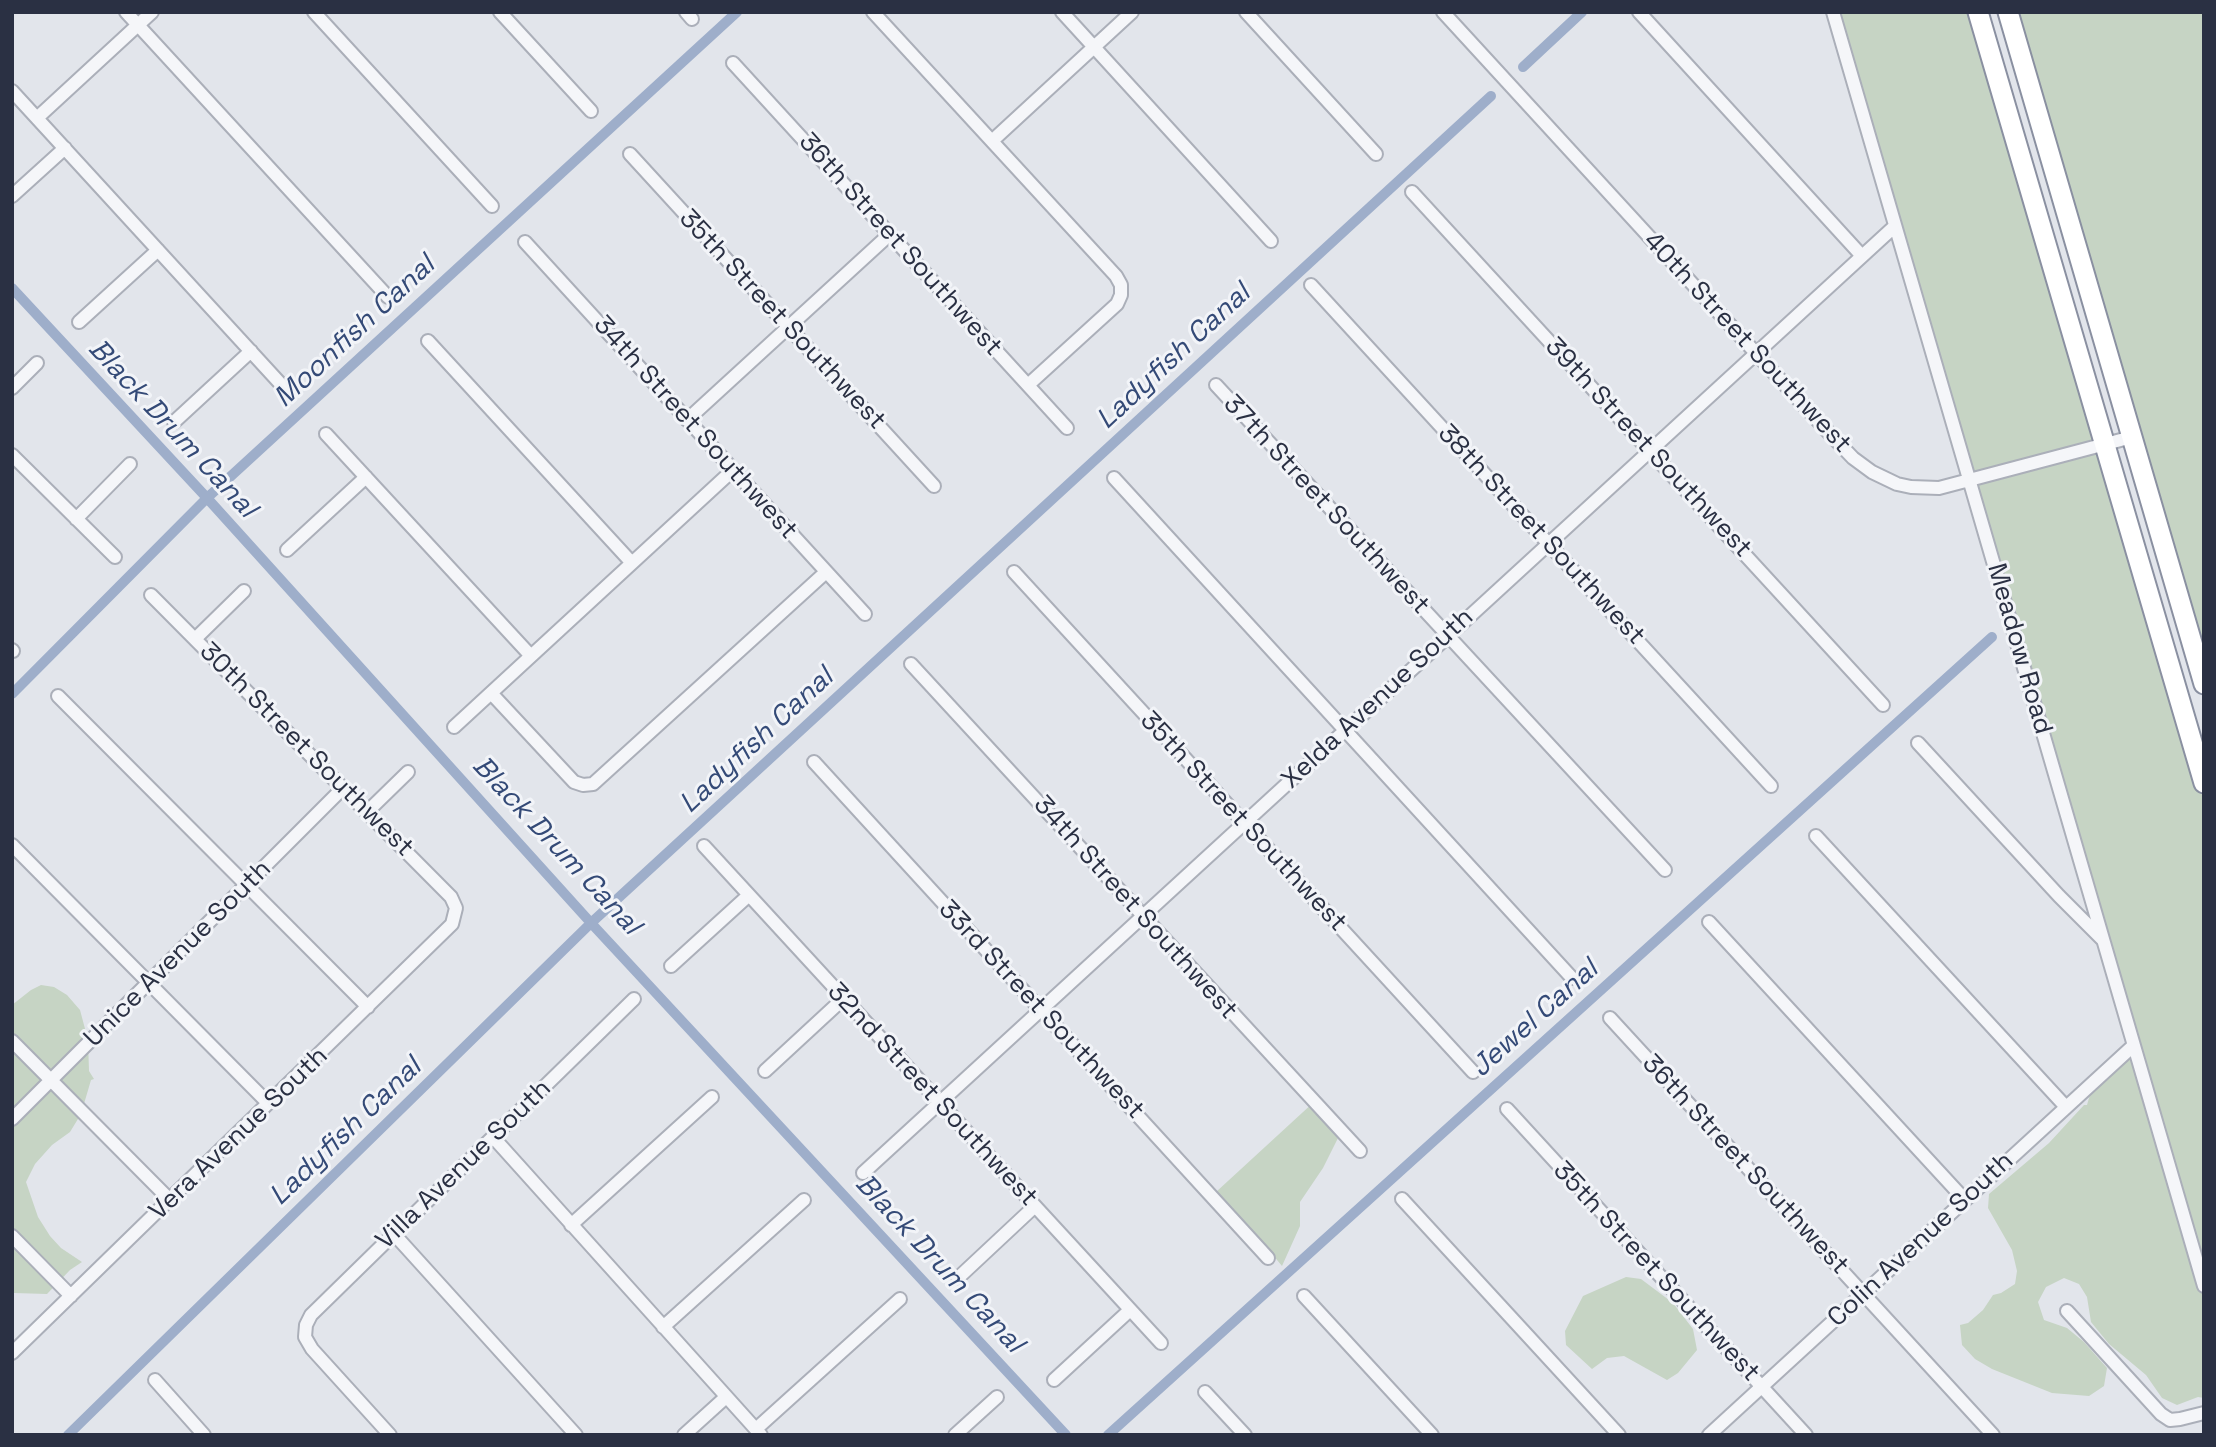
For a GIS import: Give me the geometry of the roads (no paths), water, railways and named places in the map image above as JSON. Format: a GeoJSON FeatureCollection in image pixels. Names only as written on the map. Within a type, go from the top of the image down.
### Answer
{"type":"FeatureCollection","features":[{"type":"Feature","properties":{"kind":"highway"},"geometry":{"type":"LineString","coordinates":[[1978,12],[2204,783]]}},
{"type":"Feature","properties":{"kind":"highway"},"geometry":{"type":"LineString","coordinates":[[2008,12],[2204,684]]}},
{"type":"Feature","properties":{"kind":"street"},"geometry":{"type":"LineString","coordinates":[[127,12],[388,297]]}},
{"type":"Feature","properties":{"kind":"street"},"geometry":{"type":"LineString","coordinates":[[37,118],[152,12]]}},
{"type":"Feature","properties":{"kind":"street"},"geometry":{"type":"LineString","coordinates":[[314,12],[492,206]]}},
{"type":"Feature","properties":{"kind":"street"},"geometry":{"type":"LineString","coordinates":[[500,12],[591,111]]}},
{"type":"Feature","properties":{"kind":"street"},"geometry":{"type":"LineString","coordinates":[[873,12],[1116,276],[1121,285],[1117,304],[1028,386]]}},
{"type":"Feature","properties":{"kind":"street"},"geometry":{"type":"LineString","coordinates":[[1062,12],[1271,242]]}},
{"type":"Feature","properties":{"kind":"street"},"geometry":{"type":"LineString","coordinates":[[992,141],[1132,12]]}},
{"type":"Feature","properties":{"kind":"street"},"geometry":{"type":"LineString","coordinates":[[1246,12],[1376,154]]}},
{"type":"Feature","properties":{"kind":"street","name":"40th Street Southwest"},"geometry":{"type":"LineString","coordinates":[[1443,12],[1831,435],[1853,458],[1872,472],[1897,484],[1925,489],[1950,486],[2132,438]]}},
{"type":"Feature","properties":{"kind":"street"},"geometry":{"type":"LineString","coordinates":[[1639,12],[1861,256]]}},
{"type":"Feature","properties":{"kind":"street","name":"Meadow Road"},"geometry":{"type":"LineString","coordinates":[[1832,15],[2204,1286]]}},
{"type":"Feature","properties":{"kind":"street","name":"36th Street Southwest"},"geometry":{"type":"LineString","coordinates":[[733,63],[1067,428]]}},
{"type":"Feature","properties":{"kind":"street"},"geometry":{"type":"LineString","coordinates":[[12,91],[288,391]]}},
{"type":"Feature","properties":{"kind":"street"},"geometry":{"type":"LineString","coordinates":[[12,196],[65,148]]}},
{"type":"Feature","properties":{"kind":"street","name":"35th Street Southwest"},"geometry":{"type":"LineString","coordinates":[[630,154],[934,486]]}},
{"type":"Feature","properties":{"kind":"street","name":"39th Street Southwest"},"geometry":{"type":"LineString","coordinates":[[1412,192],[1883,705]]}},
{"type":"Feature","properties":{"kind":"street","name":"Xelda Avenue South"},"geometry":{"type":"LineString","coordinates":[[863,1173],[1895,226]]}},
{"type":"Feature","properties":{"kind":"street"},"geometry":{"type":"LineString","coordinates":[[688,420],[890,234]]}},
{"type":"Feature","properties":{"kind":"street","name":"34th Street Southwest"},"geometry":{"type":"LineString","coordinates":[[524,242],[865,614]]}},
{"type":"Feature","properties":{"kind":"street"},"geometry":{"type":"LineString","coordinates":[[79,322],[158,250]]}},
{"type":"Feature","properties":{"kind":"street","name":"38th Street Southwest"},"geometry":{"type":"LineString","coordinates":[[1311,285],[1771,786]]}},
{"type":"Feature","properties":{"kind":"street"},"geometry":{"type":"LineString","coordinates":[[428,341],[632,563]]}},
{"type":"Feature","properties":{"kind":"street"},"geometry":{"type":"LineString","coordinates":[[174,422],[251,351]]}},
{"type":"Feature","properties":{"kind":"street"},"geometry":{"type":"LineString","coordinates":[[12,388],[37,363]]}},
{"type":"Feature","properties":{"kind":"street","name":"37th Street Southwest"},"geometry":{"type":"LineString","coordinates":[[1216,386],[1665,870]]}},
{"type":"Feature","properties":{"kind":"street"},"geometry":{"type":"LineString","coordinates":[[326,434],[531,656]]}},
{"type":"Feature","properties":{"kind":"street"},"geometry":{"type":"LineString","coordinates":[[12,455],[115,557]]}},
{"type":"Feature","properties":{"kind":"street"},"geometry":{"type":"LineString","coordinates":[[76,519],[130,464]]}},
{"type":"Feature","properties":{"kind":"street"},"geometry":{"type":"LineString","coordinates":[[454,727],[733,470]]}},
{"type":"Feature","properties":{"kind":"street"},"geometry":{"type":"LineString","coordinates":[[287,550],[366,477]]}},
{"type":"Feature","properties":{"kind":"street"},"geometry":{"type":"LineString","coordinates":[[1114,478],[1573,978]]}},
{"type":"Feature","properties":{"kind":"street"},"geometry":{"type":"LineString","coordinates":[[491,693],[573,782],[593,784],[603,778],[826,572]]}},
{"type":"Feature","properties":{"kind":"street","name":"35th Street Southwest"},"geometry":{"type":"LineString","coordinates":[[1014,572],[1473,1072]]}},
{"type":"Feature","properties":{"kind":"street"},"geometry":{"type":"LineString","coordinates":[[195,639],[244,592]]}},
{"type":"Feature","properties":{"kind":"street","name":"30th Street Southwest"},"geometry":{"type":"LineString","coordinates":[[151,595],[452,897],[456,908]]}},
{"type":"Feature","properties":{"kind":"street","name":"34th Street Southwest"},"geometry":{"type":"LineString","coordinates":[[911,664],[1360,1151]]}},
{"type":"Feature","properties":{"kind":"street"},"geometry":{"type":"LineString","coordinates":[[58,696],[368,1007]]}},
{"type":"Feature","properties":{"kind":"street"},"geometry":{"type":"LineString","coordinates":[[1918,743],[2102,939]]}},
{"type":"Feature","properties":{"kind":"street","name":"33rd Street Southwest"},"geometry":{"type":"LineString","coordinates":[[814,762],[1268,1258]]}},
{"type":"Feature","properties":{"kind":"street"},"geometry":{"type":"LineString","coordinates":[[367,812],[408,772]]}},
{"type":"Feature","properties":{"kind":"street","name":"Unice Avenue South"},"geometry":{"type":"LineString","coordinates":[[12,1119],[343,788]]}},
{"type":"Feature","properties":{"kind":"street"},"geometry":{"type":"LineString","coordinates":[[1816,836],[2066,1107]]}},
{"type":"Feature","properties":{"kind":"street"},"geometry":{"type":"LineString","coordinates":[[12,845],[268,1103]]}},
{"type":"Feature","properties":{"kind":"street","name":"32nd Street Southwest"},"geometry":{"type":"LineString","coordinates":[[704,846],[1161,1343]]}},
{"type":"Feature","properties":{"kind":"street"},"geometry":{"type":"LineString","coordinates":[[671,965],[749,895]]}},
{"type":"Feature","properties":{"kind":"street","name":"Vera Avenue South"},"geometry":{"type":"LineString","coordinates":[[12,1353],[452,924],[456,908]]}},
{"type":"Feature","properties":{"kind":"street"},"geometry":{"type":"LineString","coordinates":[[1709,922],[1965,1200]]}},
{"type":"Feature","properties":{"kind":"street"},"geometry":{"type":"LineString","coordinates":[[765,1071],[844,998]]}},
{"type":"Feature","properties":{"kind":"street","name":"Villa Avenue South"},"geometry":{"type":"LineString","coordinates":[[390,1435],[312,1349],[305,1337],[306,1325],[311,1315],[634,999]]}},
{"type":"Feature","properties":{"kind":"street","name":"36th Street Southwest"},"geometry":{"type":"LineString","coordinates":[[1610,1018],[1993,1435]]}},
{"type":"Feature","properties":{"kind":"street"},"geometry":{"type":"LineString","coordinates":[[12,1041],[170,1199]]}},
{"type":"Feature","properties":{"kind":"street","name":"Colin Avenue South"},"geometry":{"type":"LineString","coordinates":[[1709,1435],[2133,1046]]}},
{"type":"Feature","properties":{"kind":"street"},"geometry":{"type":"LineString","coordinates":[[571,1225],[712,1097]]}},
{"type":"Feature","properties":{"kind":"street","name":"35th Street Southwest"},"geometry":{"type":"LineString","coordinates":[[1507,1109],[1806,1435]]}},
{"type":"Feature","properties":{"kind":"street"},"geometry":{"type":"LineString","coordinates":[[492,1138],[759,1432],[900,1299]]}},
{"type":"Feature","properties":{"kind":"street"},"geometry":{"type":"LineString","coordinates":[[1402,1199],[1619,1435]]}},
{"type":"Feature","properties":{"kind":"street"},"geometry":{"type":"LineString","coordinates":[[663,1327],[804,1200]]}},
{"type":"Feature","properties":{"kind":"street"},"geometry":{"type":"LineString","coordinates":[[958,1278],[1035,1206]]}},
{"type":"Feature","properties":{"kind":"street"},"geometry":{"type":"LineString","coordinates":[[394,1234],[576,1435]]}},
{"type":"Feature","properties":{"kind":"street"},"geometry":{"type":"LineString","coordinates":[[12,1236],[71,1296]]}},
{"type":"Feature","properties":{"kind":"street"},"geometry":{"type":"LineString","coordinates":[[1304,1296],[1432,1435]]}},
{"type":"Feature","properties":{"kind":"street"},"geometry":{"type":"LineString","coordinates":[[1055,1380],[1130,1310]]}},
{"type":"Feature","properties":{"kind":"street"},"geometry":{"type":"LineString","coordinates":[[2067,1311],[2161,1414],[2170,1420],[2204,1413]]}},
{"type":"Feature","properties":{"kind":"street"},"geometry":{"type":"LineString","coordinates":[[155,1380],[204,1435]]}},
{"type":"Feature","properties":{"kind":"street"},"geometry":{"type":"LineString","coordinates":[[1205,1392],[1245,1435]]}},
{"type":"Feature","properties":{"kind":"street"},"geometry":{"type":"LineString","coordinates":[[684,1435],[726,1397]]}},
{"type":"Feature","properties":{"kind":"street"},"geometry":{"type":"LineString","coordinates":[[955,1435],[997,1397]]}},
{"type":"Feature","properties":{"kind":"waterway","name":"Moonfish Canal"},"geometry":{"type":"LineString","coordinates":[[12,694],[207,498],[737,12]]}},
{"type":"Feature","properties":{"kind":"waterway","name":"Ladyfish Canal"},"geometry":{"type":"LineString","coordinates":[[1523,67],[1582,12]]}},
{"type":"Feature","properties":{"kind":"waterway","name":"Ladyfish Canal"},"geometry":{"type":"LineString","coordinates":[[68,1435],[591,923],[1491,96]]}},
{"type":"Feature","properties":{"kind":"waterway","name":"Black Drum Canal"},"geometry":{"type":"LineString","coordinates":[[12,288],[207,498],[591,923],[1066,1435]]}},
{"type":"Feature","properties":{"kind":"waterway","name":"Jewel Canal"},"geometry":{"type":"LineString","coordinates":[[1108,1435],[1992,637]]}}]}
